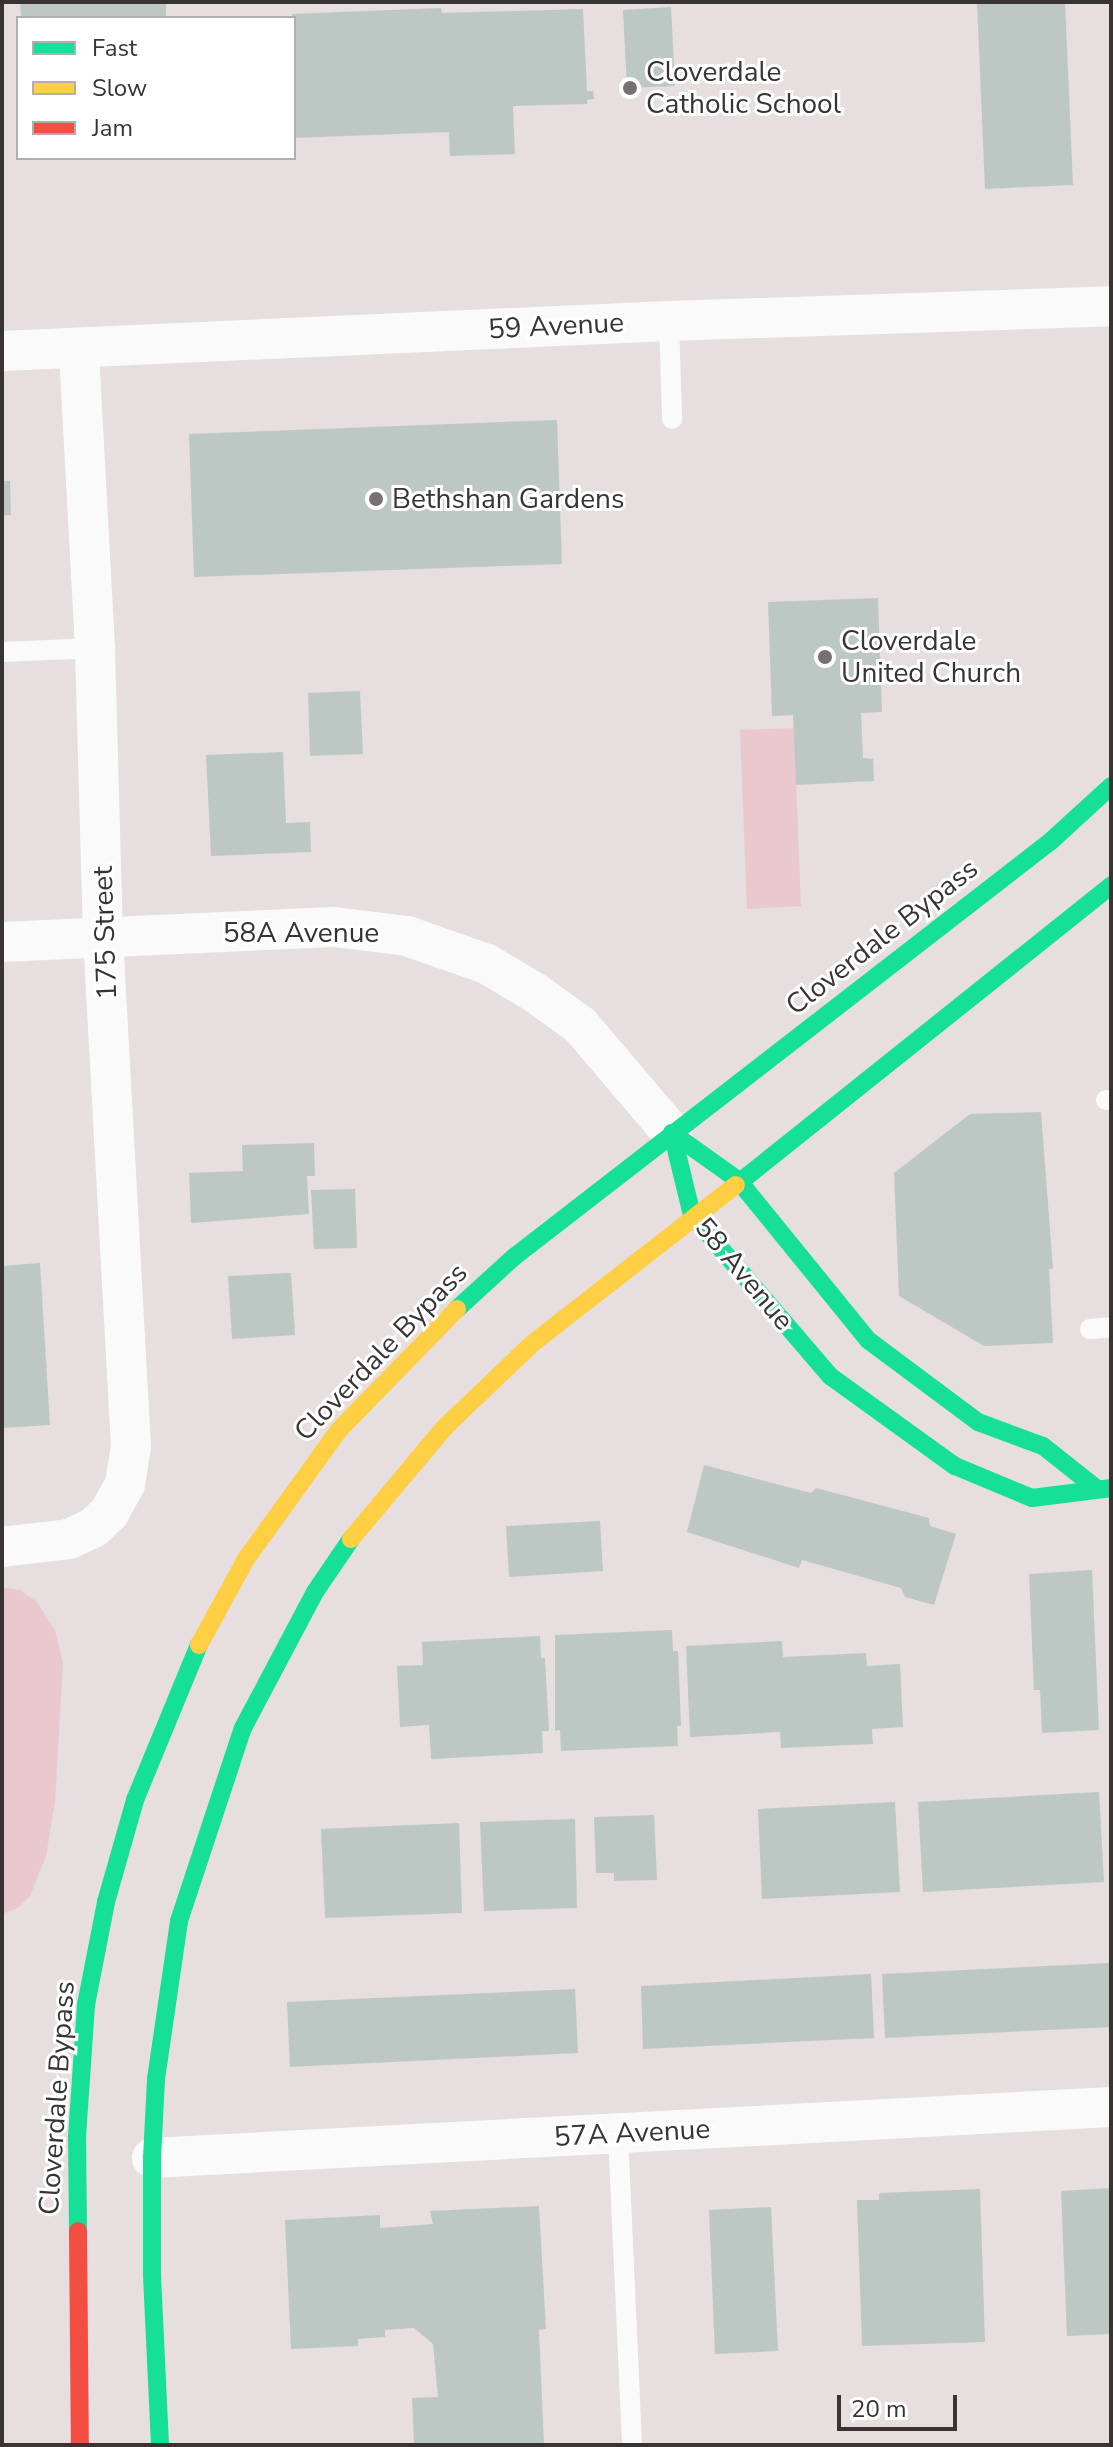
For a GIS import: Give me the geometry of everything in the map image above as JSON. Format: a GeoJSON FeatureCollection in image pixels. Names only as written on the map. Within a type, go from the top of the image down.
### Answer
{"type":"FeatureCollection","features":[{"type":"Feature","properties":{"kind":"main road","name":"Cloverdale Bypass"},"geometry":{"type":"LineString","coordinates":[[80,2445],[77,2137],[86,2005],[119,1851],[168,1713],[207,1628],[246,1559],[339,1430],[436,1328],[514,1257],[1039,851],[1111,786]]}},
{"type":"Feature","properties":{"kind":"main road"},"geometry":{"type":"LineString","coordinates":[[160,2445],[152,2274],[152,2158],[165,2003],[179,1921],[198,1856],[243,1728],[315,1592],[348,1543],[445,1427],[533,1343],[692,1215],[905,1053],[1111,886]]}},
{"type":"Feature","properties":{"kind":"main road","name":"58 Avenue"},"geometry":{"type":"LineString","coordinates":[[672,1133],[738,1180],[868,1340],[978,1422],[1043,1446],[1103,1488]]}},
{"type":"Feature","properties":{"kind":"main road","name":"58 Avenue"},"geometry":{"type":"LineString","coordinates":[[672,1133],[692,1215],[830,1376],[955,1466],[1032,1498],[1103,1488]]}},
{"type":"Feature","properties":{"kind":"street","name":"59 Avenue"},"geometry":{"type":"LineString","coordinates":[[2,351],[669,321],[1111,306]]}},
{"type":"Feature","properties":{"kind":"street","name":"175 Street"},"geometry":{"type":"LineString","coordinates":[[2,1547],[69,1539],[93,1528],[109,1513],[125,1484],[131,1447],[103,937],[95,648],[79,348]]}},
{"type":"Feature","properties":{"kind":"street","name":"58A Avenue"},"geometry":{"type":"LineString","coordinates":[[2,942],[334,927],[407,936],[487,964],[580,1025],[672,1133]]}},
{"type":"Feature","properties":{"kind":"street","name":"57A Avenue"},"geometry":{"type":"LineString","coordinates":[[152,2158],[1111,2107]]}},
{"type":"Feature","properties":{"kind":"lane"},"geometry":{"type":"LineString","coordinates":[[669,321],[672,419]]}},
{"type":"Feature","properties":{"kind":"lane"},"geometry":{"type":"LineString","coordinates":[[2,652],[95,648]]}},
{"type":"Feature","properties":{"kind":"lane"},"geometry":{"type":"LineString","coordinates":[[618,2134],[632,2445]]}},
{"type":"Feature","properties":{"kind":"shaded area"},"geometry":{"type":"Polygon","coordinates":[[[794,728],[801,906],[747,909],[740,730],[794,728]]]}},
{"type":"Feature","properties":{"kind":"shaded area"},"geometry":{"type":"Polygon","coordinates":[[[2,1587],[20,1590],[37,1602],[55,1630],[63,1663],[55,1802],[46,1856],[30,1896],[18,1908],[2,1914],[2,1587]]]}},
{"type":"Feature","properties":{"kind":"building"},"geometry":{"type":"Polygon","coordinates":[[[20,2],[166,2],[166,16],[21,16],[20,2]]]}},
{"type":"Feature","properties":{"kind":"building"},"geometry":{"type":"Polygon","coordinates":[[[977,2],[1065,2],[1073,185],[985,189],[977,2]]]}},
{"type":"Feature","properties":{"kind":"building"},"geometry":{"type":"Polygon","coordinates":[[[671,7],[675,86],[627,88],[623,10],[671,7]]]}},
{"type":"Feature","properties":{"kind":"building","name":"Cloverdale Catholic School"},"geometry":{"type":"Polygon","coordinates":[[[441,8],[442,13],[583,9],[587,91],[593,91],[594,99],[587,100],[587,104],[513,106],[515,154],[450,156],[449,132],[296,138],[296,16],[292,14],[441,8]]]}},
{"type":"Feature","properties":{"kind":"building","name":"Bethshan Gardens"},"geometry":{"type":"Polygon","coordinates":[[[557,420],[562,564],[194,577],[189,434],[557,420]]]}},
{"type":"Feature","properties":{"kind":"building"},"geometry":{"type":"Polygon","coordinates":[[[2,481],[10,481],[11,515],[2,515],[2,481]]]}},
{"type":"Feature","properties":{"kind":"building","name":"Cloverdale United Church"},"geometry":{"type":"Polygon","coordinates":[[[878,598],[882,712],[861,713],[863,758],[873,759],[874,781],[796,785],[793,715],[772,716],[768,602],[878,598]]]}},
{"type":"Feature","properties":{"kind":"building"},"geometry":{"type":"Polygon","coordinates":[[[360,691],[363,754],[310,756],[308,693],[360,691]]]}},
{"type":"Feature","properties":{"kind":"building"},"geometry":{"type":"Polygon","coordinates":[[[283,752],[286,823],[310,822],[311,852],[211,856],[206,755],[283,752]]]}},
{"type":"Feature","properties":{"kind":"building"},"geometry":{"type":"Polygon","coordinates":[[[1041,1112],[1053,1269],[1049,1269],[1053,1343],[984,1346],[899,1296],[894,1173],[970,1114],[1041,1112]]]}},
{"type":"Feature","properties":{"kind":"building"},"geometry":{"type":"Polygon","coordinates":[[[314,1143],[315,1176],[307,1176],[309,1214],[191,1223],[189,1173],[243,1171],[242,1145],[314,1143]]]}},
{"type":"Feature","properties":{"kind":"building"},"geometry":{"type":"Polygon","coordinates":[[[355,1189],[357,1248],[314,1249],[311,1190],[355,1189]]]}},
{"type":"Feature","properties":{"kind":"building"},"geometry":{"type":"Polygon","coordinates":[[[40,1263],[50,1425],[2,1428],[2,1266],[40,1263]]]}},
{"type":"Feature","properties":{"kind":"building"},"geometry":{"type":"Polygon","coordinates":[[[291,1273],[295,1335],[232,1339],[228,1276],[291,1273]]]}},
{"type":"Feature","properties":{"kind":"building"},"geometry":{"type":"Polygon","coordinates":[[[704,1465],[811,1493],[816,1488],[929,1518],[930,1526],[956,1534],[934,1605],[905,1597],[901,1588],[802,1560],[799,1568],[687,1532],[704,1465]]]}},
{"type":"Feature","properties":{"kind":"building"},"geometry":{"type":"Polygon","coordinates":[[[600,1521],[603,1571],[509,1577],[506,1526],[600,1521]]]}},
{"type":"Feature","properties":{"kind":"building"},"geometry":{"type":"Polygon","coordinates":[[[1092,1570],[1099,1730],[1042,1733],[1040,1690],[1034,1690],[1029,1574],[1092,1570]]]}},
{"type":"Feature","properties":{"kind":"building"},"geometry":{"type":"Polygon","coordinates":[[[672,1630],[673,1651],[678,1651],[681,1726],[677,1726],[678,1746],[561,1751],[560,1730],[555,1731],[555,1635],[672,1630]]]}},
{"type":"Feature","properties":{"kind":"building"},"geometry":{"type":"Polygon","coordinates":[[[540,1636],[541,1658],[545,1658],[549,1731],[542,1731],[543,1753],[431,1759],[429,1725],[400,1727],[397,1666],[423,1665],[422,1642],[540,1636]]]}},
{"type":"Feature","properties":{"kind":"building"},"geometry":{"type":"Polygon","coordinates":[[[782,1641],[783,1657],[866,1653],[867,1666],[900,1664],[903,1727],[872,1729],[873,1744],[781,1748],[780,1732],[690,1737],[686,1646],[782,1641]]]}},
{"type":"Feature","properties":{"kind":"building"},"geometry":{"type":"Polygon","coordinates":[[[1099,1792],[1104,1882],[923,1892],[918,1802],[1099,1792]]]}},
{"type":"Feature","properties":{"kind":"building"},"geometry":{"type":"Polygon","coordinates":[[[895,1802],[900,1892],[762,1899],[758,1809],[895,1802]]]}},
{"type":"Feature","properties":{"kind":"building"},"geometry":{"type":"Polygon","coordinates":[[[654,1815],[657,1880],[614,1881],[614,1873],[596,1873],[594,1817],[654,1815]]]}},
{"type":"Feature","properties":{"kind":"building"},"geometry":{"type":"Polygon","coordinates":[[[575,1819],[577,1908],[484,1911],[480,1822],[575,1819]]]}},
{"type":"Feature","properties":{"kind":"building"},"geometry":{"type":"Polygon","coordinates":[[[459,1823],[462,1913],[325,1918],[321,1829],[459,1823]]]}},
{"type":"Feature","properties":{"kind":"building"},"geometry":{"type":"Polygon","coordinates":[[[1109,1963],[1111,2027],[885,2038],[882,1974],[1109,1963]]]}},
{"type":"Feature","properties":{"kind":"building"},"geometry":{"type":"Polygon","coordinates":[[[871,1974],[874,2038],[643,2049],[641,1986],[871,1974]]]}},
{"type":"Feature","properties":{"kind":"building"},"geometry":{"type":"Polygon","coordinates":[[[575,1989],[578,2053],[290,2067],[287,2002],[575,1989]]]}},
{"type":"Feature","properties":{"kind":"building"},"geometry":{"type":"Polygon","coordinates":[[[1111,2188],[1111,2334],[1067,2336],[1061,2191],[1111,2188]]]}},
{"type":"Feature","properties":{"kind":"building"},"geometry":{"type":"Polygon","coordinates":[[[980,2189],[985,2342],[862,2346],[857,2200],[879,2200],[879,2193],[980,2189]]]}},
{"type":"Feature","properties":{"kind":"building"},"geometry":{"type":"Polygon","coordinates":[[[539,2206],[546,2329],[539,2330],[544,2445],[414,2445],[412,2398],[438,2397],[433,2344],[414,2328],[385,2330],[385,2337],[358,2339],[358,2346],[291,2349],[285,2220],[380,2215],[380,2228],[433,2224],[430,2211],[539,2206]]]}},
{"type":"Feature","properties":{"kind":"building"},"geometry":{"type":"Polygon","coordinates":[[[771,2207],[778,2351],[715,2354],[709,2210],[771,2207]]]}},
{"type":"Feature","properties":{"kind":"traffic: fast"},"geometry":{"type":"LineString","coordinates":[[457,1309],[514,1257],[1051,841],[1111,786]]}},
{"type":"Feature","properties":{"kind":"traffic: fast"},"geometry":{"type":"LineString","coordinates":[[736,1185],[1111,886]]}},
{"type":"Feature","properties":{"kind":"traffic: fast"},"geometry":{"type":"LineString","coordinates":[[672,1133],[692,1215],[830,1376],[955,1466],[1032,1498],[1111,1488]]}},
{"type":"Feature","properties":{"kind":"traffic: fast"},"geometry":{"type":"LineString","coordinates":[[672,1133],[738,1180],[868,1340],[978,1422],[1043,1446],[1096,1488]]}},
{"type":"Feature","properties":{"kind":"traffic: fast"},"geometry":{"type":"LineString","coordinates":[[160,2445],[152,2274],[152,2158],[156,2079],[179,1921],[243,1728],[315,1592],[351,1539]]}},
{"type":"Feature","properties":{"kind":"traffic: fast"},"geometry":{"type":"LineString","coordinates":[[78,2231],[77,2137],[86,2005],[106,1902],[135,1800],[199,1645]]}},
{"type":"Feature","properties":{"kind":"traffic: slow"},"geometry":{"type":"LineString","coordinates":[[351,1539],[445,1427],[533,1343],[736,1185]]}},
{"type":"Feature","properties":{"kind":"traffic: slow"},"geometry":{"type":"LineString","coordinates":[[199,1645],[246,1559],[339,1430],[457,1309]]}},
{"type":"Feature","properties":{"kind":"traffic: jam"},"geometry":{"type":"LineString","coordinates":[[78,2231],[80,2445]]}},
{"type":"Feature","properties":{"kind":"place","name":"Cloverdale Catholic School"},"geometry":{"type":"Point","coordinates":[630,88]}},
{"type":"Feature","properties":{"kind":"place","name":"Bethshan Gardens"},"geometry":{"type":"Point","coordinates":[376,499]}},
{"type":"Feature","properties":{"kind":"place","name":"Cloverdale United Church"},"geometry":{"type":"Point","coordinates":[825,657]}}]}
